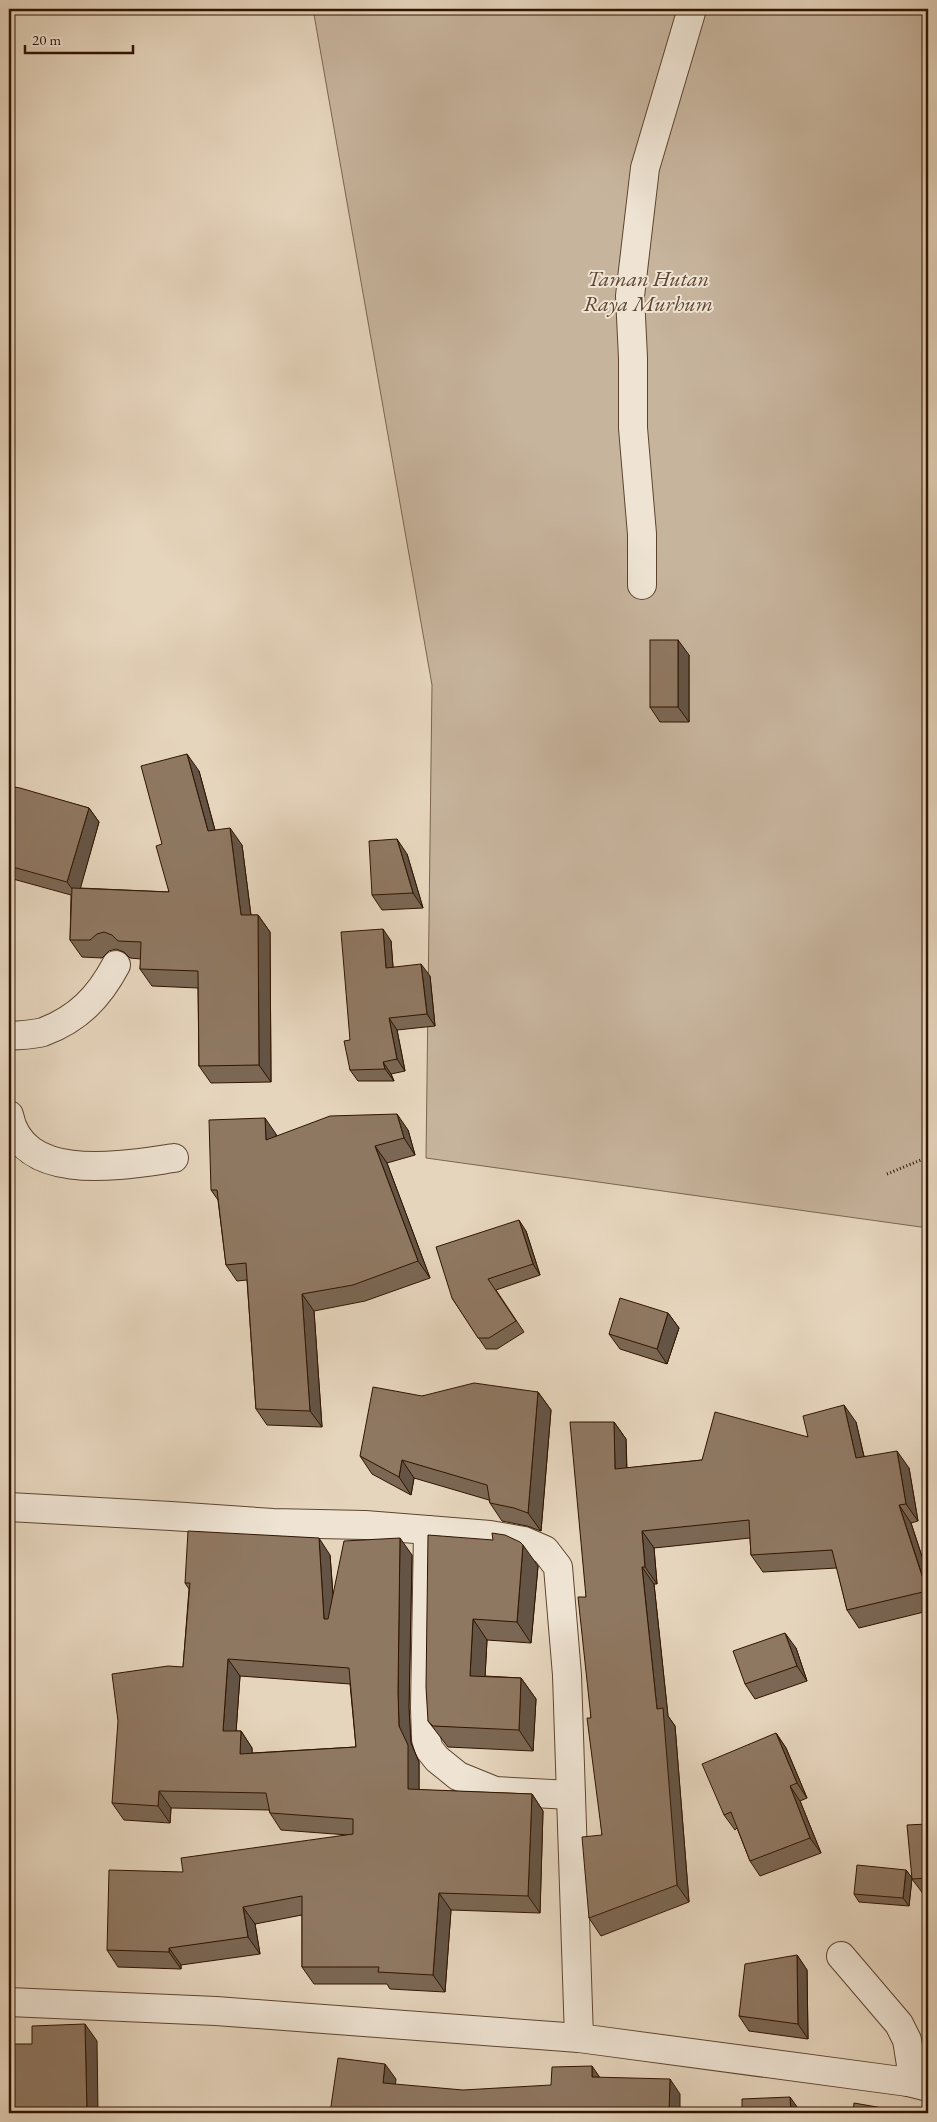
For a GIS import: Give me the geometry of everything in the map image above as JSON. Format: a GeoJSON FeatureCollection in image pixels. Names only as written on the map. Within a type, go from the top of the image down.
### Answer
{"type":"FeatureCollection","features":[{"type":"Feature","properties":{"kind":"street"},"geometry":{"type":"LineString","coordinates":[[642,585],[642,534],[633,428],[633,358],[630,296],[645,168],[692,9]]}},
{"type":"Feature","properties":{"kind":"street"},"geometry":{"type":"LineString","coordinates":[[9,1036],[42,1032],[65,1022],[90,1004],[104,988],[116,965]]}},
{"type":"Feature","properties":{"kind":"street"},"geometry":{"type":"LineString","coordinates":[[9,1115],[17,1138],[31,1150],[60,1164],[93,1166],[132,1164],[174,1158]]}},
{"type":"Feature","properties":{"kind":"street"},"geometry":{"type":"LineString","coordinates":[[9,1507],[273,1523],[364,1525],[428,1530],[490,1535],[524,1541],[545,1550],[558,1567],[567,1675],[578,2038]]}},
{"type":"Feature","properties":{"kind":"street"},"geometry":{"type":"LineString","coordinates":[[428,1530],[425,1708],[426,1739],[429,1749],[437,1760],[458,1776],[495,1791],[571,1795]]}},
{"type":"Feature","properties":{"kind":"street"},"geometry":{"type":"LineString","coordinates":[[9,2002],[216,2010],[578,2038],[918,2085],[911,2065],[907,2040],[899,2024],[841,1956]]}},
{"type":"Feature","properties":{"kind":"path"},"geometry":{"type":"LineString","coordinates":[[887,1174],[928,1157]]}},
{"type":"Feature","properties":{"kind":"green space","name":"Taman Hutan Raya Murhum"},"geometry":{"type":"Polygon","coordinates":[[[313,9],[928,9],[928,1228],[426,1158],[432,685],[313,9]]]}},
{"type":"Feature","properties":{"kind":"building"},"geometry":{"type":"Polygon","coordinates":[[[650,640],[678,640],[678,707],[650,707],[650,640]]]}},
{"type":"Feature","properties":{"kind":"building"},"geometry":{"type":"Polygon","coordinates":[[[187,754],[208,831],[230,828],[241,915],[258,915],[259,1065],[199,1066],[198,971],[140,969],[141,942],[118,941],[112,935],[104,932],[97,934],[90,940],[70,940],[72,888],[169,892],[156,846],[162,844],[141,766],[187,754]]]}},
{"type":"Feature","properties":{"kind":"building"},"geometry":{"type":"Polygon","coordinates":[[[9,786],[89,808],[67,882],[9,866],[9,786]]]}},
{"type":"Feature","properties":{"kind":"building"},"geometry":{"type":"Polygon","coordinates":[[[397,839],[413,893],[372,895],[369,841],[397,839]]]}},
{"type":"Feature","properties":{"kind":"building"},"geometry":{"type":"Polygon","coordinates":[[[383,929],[386,968],[421,964],[427,1014],[389,1018],[397,1059],[383,1062],[385,1069],[350,1070],[344,1041],[350,1040],[341,932],[383,929]]]}},
{"type":"Feature","properties":{"kind":"building"},"geometry":{"type":"Polygon","coordinates":[[[397,1114],[404,1138],[375,1146],[418,1261],[353,1285],[302,1294],[310,1411],[256,1409],[246,1263],[226,1265],[217,1190],[211,1190],[209,1120],[265,1118],[266,1140],[330,1116],[397,1114]]]}},
{"type":"Feature","properties":{"kind":"building"},"geometry":{"type":"Polygon","coordinates":[[[519,1220],[533,1264],[488,1279],[516,1321],[489,1338],[478,1338],[452,1298],[436,1247],[519,1220]]]}},
{"type":"Feature","properties":{"kind":"building"},"geometry":{"type":"Polygon","coordinates":[[[620,1298],[668,1313],[657,1349],[609,1334],[620,1298]]]}},
{"type":"Feature","properties":{"kind":"building"},"geometry":{"type":"Polygon","coordinates":[[[474,1383],[538,1392],[528,1513],[490,1503],[487,1485],[402,1460],[399,1477],[360,1456],[373,1387],[422,1396],[474,1383]]]}},
{"type":"Feature","properties":{"kind":"building"},"geometry":{"type":"Polygon","coordinates":[[[844,1405],[856,1458],[897,1451],[906,1504],[899,1505],[927,1591],[847,1610],[832,1550],[751,1555],[749,1520],[642,1531],[645,1567],[642,1567],[657,1709],[663,1708],[677,1885],[589,1918],[582,1837],[602,1835],[587,1718],[591,1718],[578,1597],[586,1597],[570,1422],[614,1422],[615,1469],[702,1460],[715,1412],[808,1437],[803,1416],[844,1405]]]}},
{"type":"Feature","properties":{"kind":"building"},"geometry":{"type":"Polygon","coordinates":[[[188,1531],[319,1538],[324,1619],[328,1619],[344,1541],[400,1538],[399,1726],[408,1745],[408,1789],[532,1794],[528,1896],[439,1893],[433,1975],[378,1972],[379,1967],[302,1967],[302,1896],[243,1907],[248,1937],[169,1948],[169,1952],[107,1950],[109,1870],[183,1872],[181,1858],[353,1834],[353,1819],[270,1813],[266,1793],[159,1791],[158,1806],[112,1803],[118,1721],[112,1674],[168,1666],[183,1667],[190,1583],[185,1583],[188,1531]],[[228,1659],[223,1731],[241,1731],[240,1754],[356,1747],[349,1668],[228,1659]]]}},
{"type":"Feature","properties":{"kind":"building"},"geometry":{"type":"Polygon","coordinates":[[[492,1533],[505,1535],[523,1545],[517,1622],[473,1619],[470,1676],[521,1678],[519,1730],[433,1726],[428,1721],[426,1687],[428,1535],[493,1540],[492,1533]]]}},
{"type":"Feature","properties":{"kind":"building"},"geometry":{"type":"Polygon","coordinates":[[[785,1633],[797,1666],[745,1684],[733,1651],[785,1633]]]}},
{"type":"Feature","properties":{"kind":"building"},"geometry":{"type":"Polygon","coordinates":[[[776,1733],[797,1783],[790,1786],[810,1838],[750,1861],[731,1812],[724,1815],[702,1764],[776,1733]]]}},
{"type":"Feature","properties":{"kind":"building"},"geometry":{"type":"Polygon","coordinates":[[[928,1824],[928,1878],[912,1879],[907,1825],[928,1824]]]}},
{"type":"Feature","properties":{"kind":"building"},"geometry":{"type":"Polygon","coordinates":[[[857,1865],[906,1870],[903,1898],[854,1894],[857,1865]]]}},
{"type":"Feature","properties":{"kind":"building"},"geometry":{"type":"Polygon","coordinates":[[[797,1955],[798,2024],[739,2016],[745,1964],[797,1955]]]}},
{"type":"Feature","properties":{"kind":"building"},"geometry":{"type":"Polygon","coordinates":[[[85,2024],[87,2113],[9,2113],[9,2044],[32,2044],[32,2026],[85,2024]]]}},
{"type":"Feature","properties":{"kind":"building"},"geometry":{"type":"Polygon","coordinates":[[[338,2058],[385,2064],[383,2083],[463,2090],[551,2085],[552,2067],[592,2066],[592,2077],[670,2079],[669,2113],[330,2113],[338,2058]]]}},
{"type":"Feature","properties":{"kind":"building"},"geometry":{"type":"Polygon","coordinates":[[[790,2097],[791,2113],[742,2113],[742,2099],[790,2097]]]}},
{"type":"Feature","properties":{"kind":"building"},"geometry":{"type":"Polygon","coordinates":[[[854,2103],[911,2113],[853,2113],[854,2103]]]}}]}
